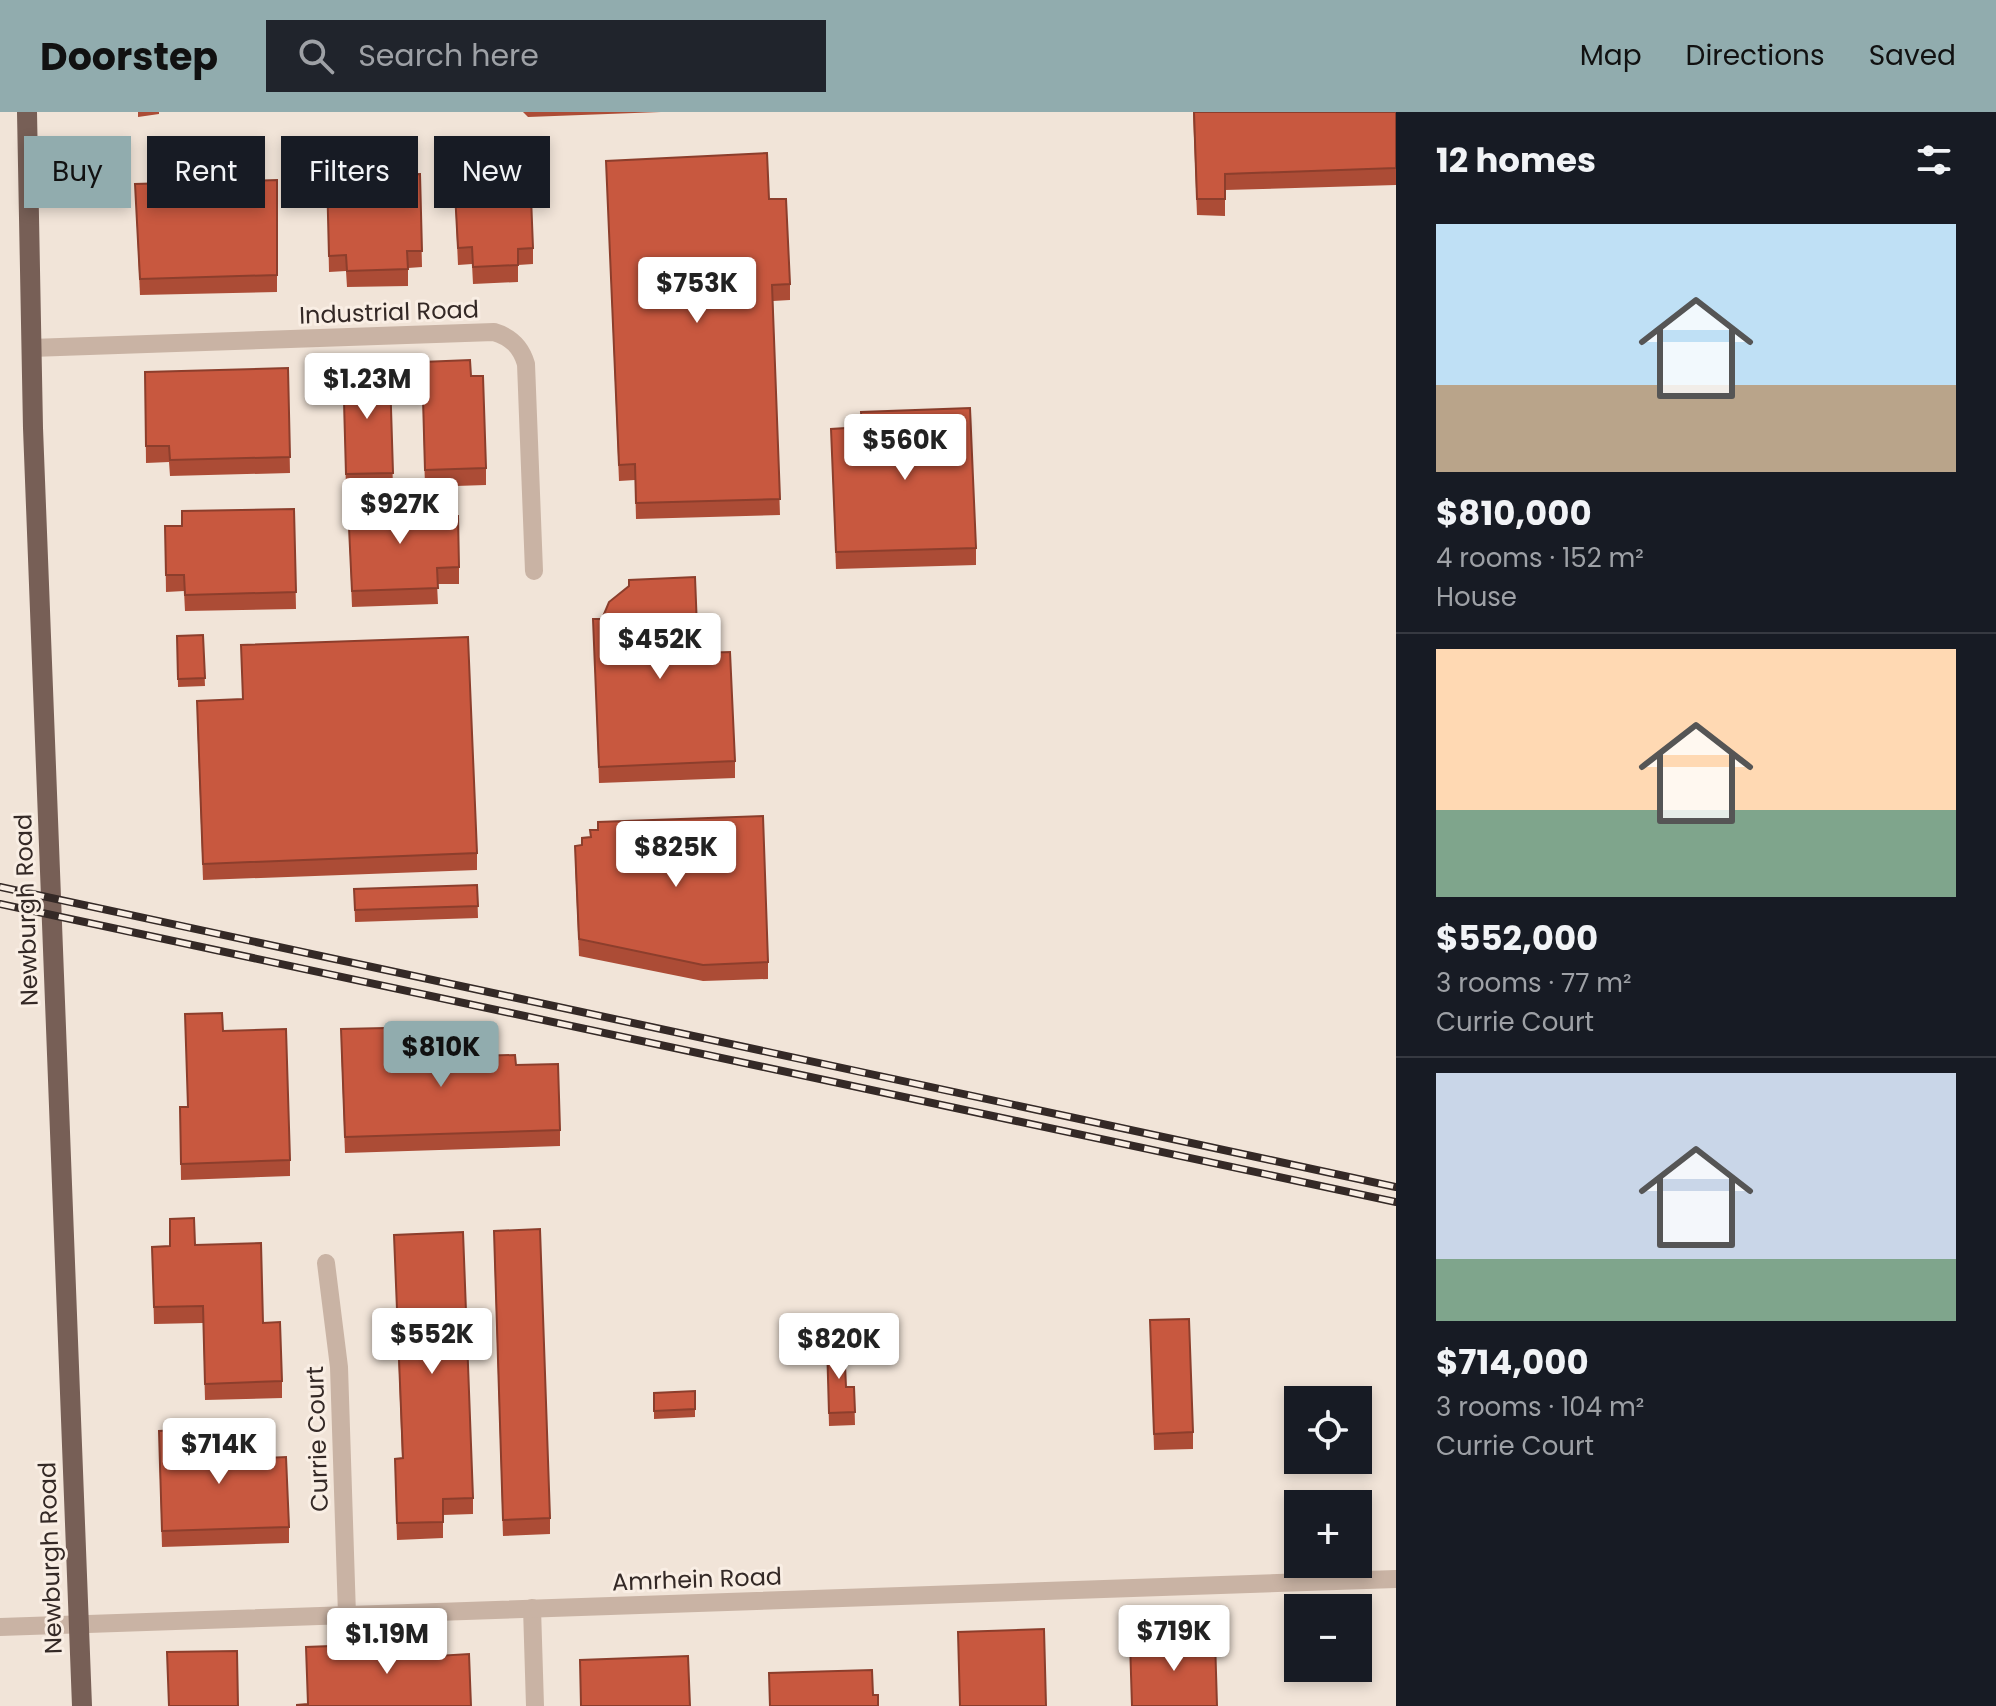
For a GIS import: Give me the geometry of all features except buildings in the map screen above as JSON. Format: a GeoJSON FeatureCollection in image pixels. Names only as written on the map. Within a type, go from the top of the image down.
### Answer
{"type":"FeatureCollection","features":[{"type":"Feature","properties":{"kind":"main road","name":"Newburgh Road"},"geometry":{"type":"LineString","coordinates":[[27,112],[31,348],[82,1706]]}},
{"type":"Feature","properties":{"kind":"street","name":"Industrial Road"},"geometry":{"type":"LineString","coordinates":[[31,348],[494,332],[503,335],[518,347],[526,364],[534,571]]}},
{"type":"Feature","properties":{"kind":"street","name":"Currie Court"},"geometry":{"type":"LineString","coordinates":[[326,1263],[339,1367],[347,1615]]}},
{"type":"Feature","properties":{"kind":"street","name":"Amrhein Road"},"geometry":{"type":"LineString","coordinates":[[0,1627],[1396,1579]]}},
{"type":"Feature","properties":{"kind":"street"},"geometry":{"type":"LineString","coordinates":[[532,1608],[535,1706]]}},
{"type":"Feature","properties":{"kind":"railway"},"geometry":{"type":"LineString","coordinates":[[0,887],[1396,1187]]}},
{"type":"Feature","properties":{"kind":"railway"},"geometry":{"type":"LineString","coordinates":[[0,904],[1396,1202]]}}]}
